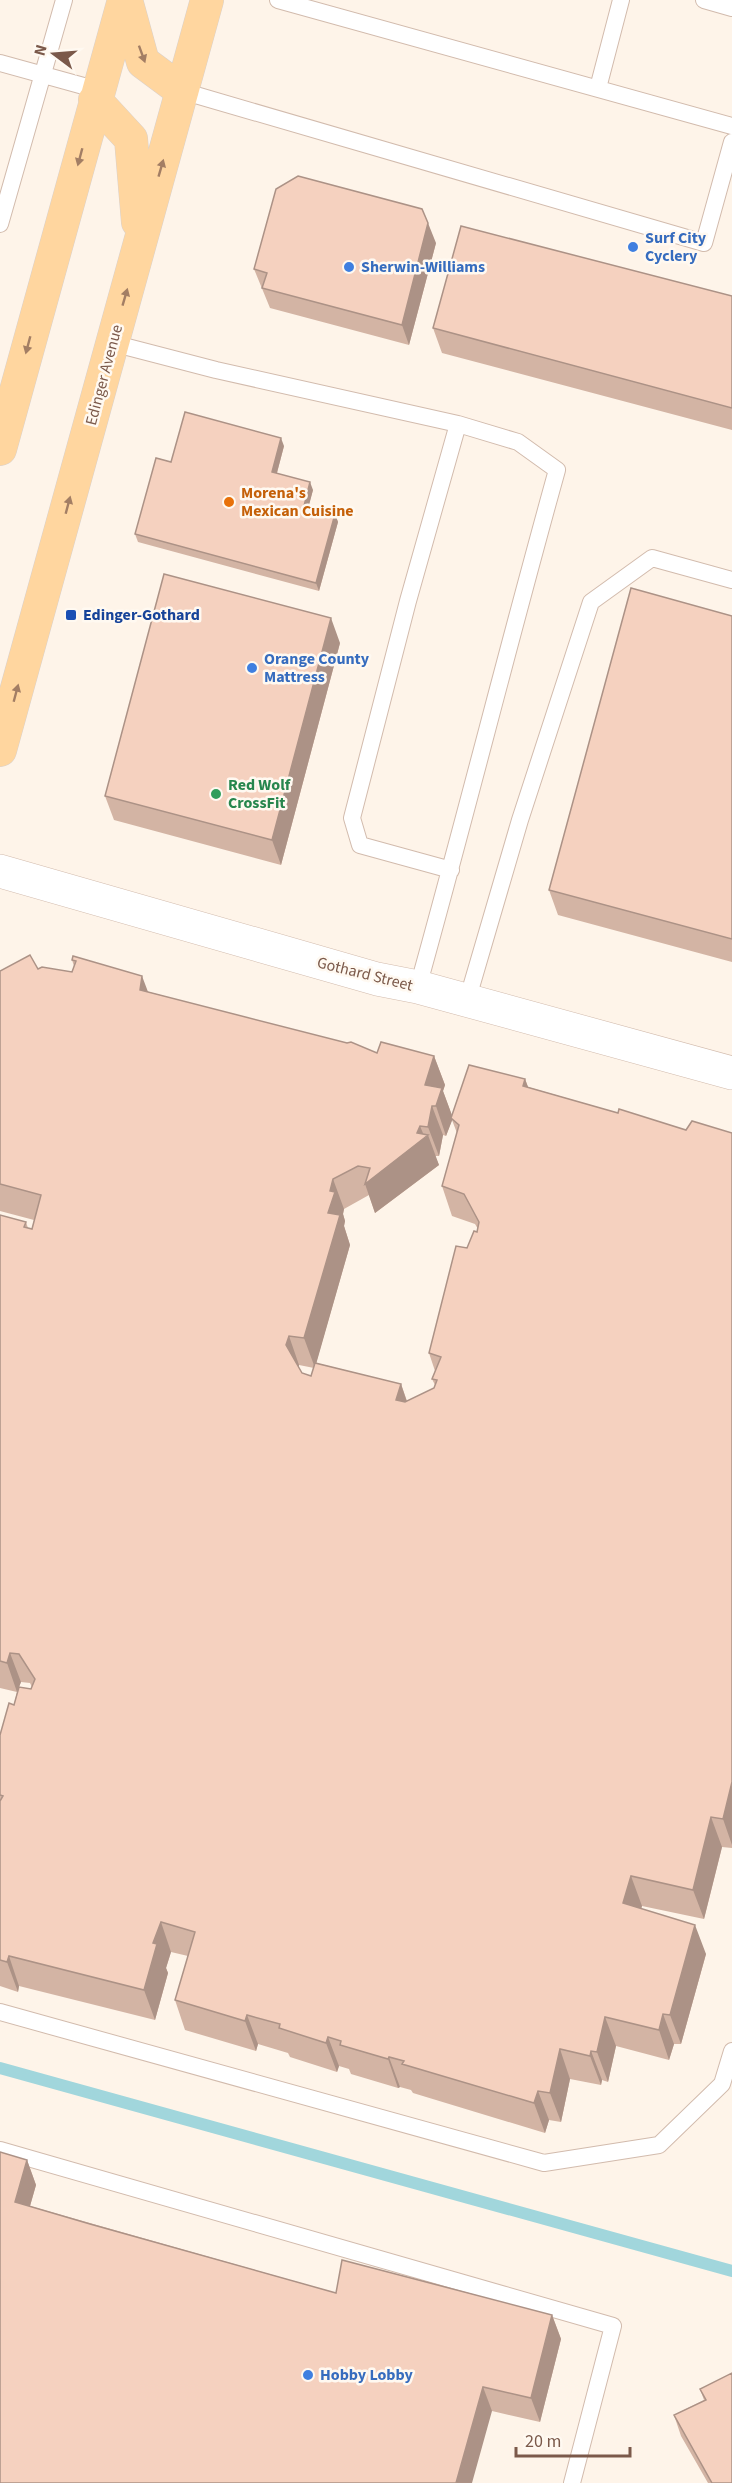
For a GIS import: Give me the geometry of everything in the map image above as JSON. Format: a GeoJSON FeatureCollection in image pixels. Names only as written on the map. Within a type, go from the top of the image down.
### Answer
{"type":"FeatureCollection","features":[{"type":"Feature","properties":{"kind":"main road"},"geometry":{"type":"LineString","coordinates":[[125,0],[144,62],[182,91]]}},
{"type":"Feature","properties":{"kind":"main road"},"geometry":{"type":"LineString","coordinates":[[0,449],[125,0]]}},
{"type":"Feature","properties":{"kind":"main road","name":"Edinger Avenue"},"geometry":{"type":"LineString","coordinates":[[0,750],[207,0]]}},
{"type":"Feature","properties":{"kind":"main road"},"geometry":{"type":"LineString","coordinates":[[97,95],[132,139],[139,244]]}},
{"type":"Feature","properties":{"kind":"street","name":"Gothard Street"},"geometry":{"type":"LineString","coordinates":[[0,871],[366,976],[418,987],[732,1073]]}},
{"type":"Feature","properties":{"kind":"lane"},"geometry":{"type":"LineString","coordinates":[[0,224],[45,74],[64,0]]}},
{"type":"Feature","properties":{"kind":"lane"},"geometry":{"type":"LineString","coordinates":[[278,0],[732,126]]}},
{"type":"Feature","properties":{"kind":"lane"},"geometry":{"type":"LineString","coordinates":[[598,88],[621,0]]}},
{"type":"Feature","properties":{"kind":"lane"},"geometry":{"type":"LineString","coordinates":[[704,0],[732,8]]}},
{"type":"Feature","properties":{"kind":"lane"},"geometry":{"type":"LineString","coordinates":[[0,63],[45,74],[97,95]]}},
{"type":"Feature","properties":{"kind":"lane"},"geometry":{"type":"LineString","coordinates":[[182,91],[704,243],[732,142]]}},
{"type":"Feature","properties":{"kind":"lane"},"geometry":{"type":"LineString","coordinates":[[112,343],[216,370],[458,424],[518,442],[557,470],[502,667],[451,870],[418,987]]}},
{"type":"Feature","properties":{"kind":"lane"},"geometry":{"type":"LineString","coordinates":[[451,870],[360,845],[352,818],[408,601],[458,424]]}},
{"type":"Feature","properties":{"kind":"lane"},"geometry":{"type":"LineString","coordinates":[[467,1001],[520,820],[591,602],[652,558],[732,580]]}},
{"type":"Feature","properties":{"kind":"lane"},"geometry":{"type":"LineString","coordinates":[[0,2012],[544,2163],[659,2145],[722,2084],[732,2051]]}},
{"type":"Feature","properties":{"kind":"lane"},"geometry":{"type":"LineString","coordinates":[[0,2150],[614,2326],[572,2483]]}},
{"type":"Feature","properties":{"kind":"building","name":"Sherwin-Williams"},"geometry":{"type":"Polygon","coordinates":[[[298,176],[422,209],[428,223],[402,325],[262,288],[267,273],[254,269],[276,189],[298,176]]]}},
{"type":"Feature","properties":{"kind":"building"},"geometry":{"type":"Polygon","coordinates":[[[461,226],[732,296],[732,408],[433,328],[461,226]]]}},
{"type":"Feature","properties":{"kind":"building","name":"Morena's Mexican Cuisine"},"geometry":{"type":"Polygon","coordinates":[[[185,412],[281,438],[272,472],[310,482],[304,506],[335,514],[316,583],[135,534],[156,458],[171,462],[185,412]]]}},
{"type":"Feature","properties":{"kind":"building"},"geometry":{"type":"Polygon","coordinates":[[[164,574],[331,618],[272,840],[105,796],[164,574]]]}},
{"type":"Feature","properties":{"kind":"building"},"geometry":{"type":"Polygon","coordinates":[[[631,588],[732,616],[732,939],[549,890],[631,588]]]}},
{"type":"Feature","properties":{"kind":"building"},"geometry":{"type":"Polygon","coordinates":[[[30,955],[38,969],[42,967],[72,972],[76,961],[72,960],[73,956],[142,976],[140,990],[347,1043],[351,1042],[377,1053],[381,1042],[434,1056],[425,1085],[442,1088],[436,1106],[432,1106],[428,1127],[420,1126],[417,1133],[428,1135],[365,1184],[370,1168],[358,1166],[333,1179],[330,1191],[335,1192],[328,1213],[340,1215],[304,1338],[289,1336],[286,1345],[302,1373],[311,1376],[315,1363],[401,1384],[396,1400],[405,1402],[434,1388],[437,1380],[432,1379],[441,1357],[429,1353],[456,1246],[467,1248],[474,1231],[477,1232],[479,1222],[464,1194],[442,1186],[459,1125],[451,1118],[469,1065],[525,1079],[523,1086],[618,1113],[619,1109],[686,1130],[692,1121],[732,1133],[732,1782],[723,1819],[711,1817],[693,1890],[631,1876],[623,1903],[695,1925],[670,2015],[663,2014],[659,2030],[605,2017],[597,2052],[591,2051],[590,2056],[560,2049],[550,2093],[538,2091],[534,2103],[402,2064],[404,2061],[389,2057],[388,2059],[340,2045],[341,2041],[328,2037],[326,2043],[279,2028],[280,2024],[247,2015],[245,2021],[175,2000],[195,1932],[161,1922],[153,1943],[157,1944],[144,1990],[9,1956],[7,1962],[0,1960],[0,1801],[3,1796],[0,1795],[0,1735],[9,1703],[14,1705],[19,1687],[31,1689],[35,1679],[19,1654],[10,1653],[7,1663],[0,1661],[0,1215],[26,1222],[24,1227],[32,1229],[41,1195],[0,1184],[0,971],[30,955]]]}},
{"type":"Feature","properties":{"kind":"building","name":"Hobby Lobby"},"geometry":{"type":"Polygon","coordinates":[[[0,2152],[27,2160],[15,2202],[336,2293],[342,2260],[552,2315],[531,2398],[483,2387],[456,2483],[0,2483],[0,2152]]]}},
{"type":"Feature","properties":{"kind":"building"},"geometry":{"type":"Polygon","coordinates":[[[732,2373],[732,2483],[712,2483],[674,2415],[706,2400],[700,2389],[732,2373]]]}},
{"type":"Feature","properties":{"kind":"waterway"},"geometry":{"type":"LineString","coordinates":[[0,2068],[732,2271]]}},
{"type":"Feature","properties":{"kind":"place","name":"Surf City Cyclery"},"geometry":{"type":"Point","coordinates":[633,247]}},
{"type":"Feature","properties":{"kind":"place","name":"Sherwin-Williams"},"geometry":{"type":"Point","coordinates":[349,267]}},
{"type":"Feature","properties":{"kind":"place","name":"Morena's Mexican Cuisine"},"geometry":{"type":"Point","coordinates":[229,502]}},
{"type":"Feature","properties":{"kind":"place","name":"Edinger-Gothard"},"geometry":{"type":"Point","coordinates":[71,615]}},
{"type":"Feature","properties":{"kind":"place","name":"Orange County Mattress"},"geometry":{"type":"Point","coordinates":[252,668]}},
{"type":"Feature","properties":{"kind":"place","name":"Red Wolf CrossFit"},"geometry":{"type":"Point","coordinates":[216,794]}},
{"type":"Feature","properties":{"kind":"place","name":"Hobby Lobby"},"geometry":{"type":"Point","coordinates":[308,2375]}}]}
